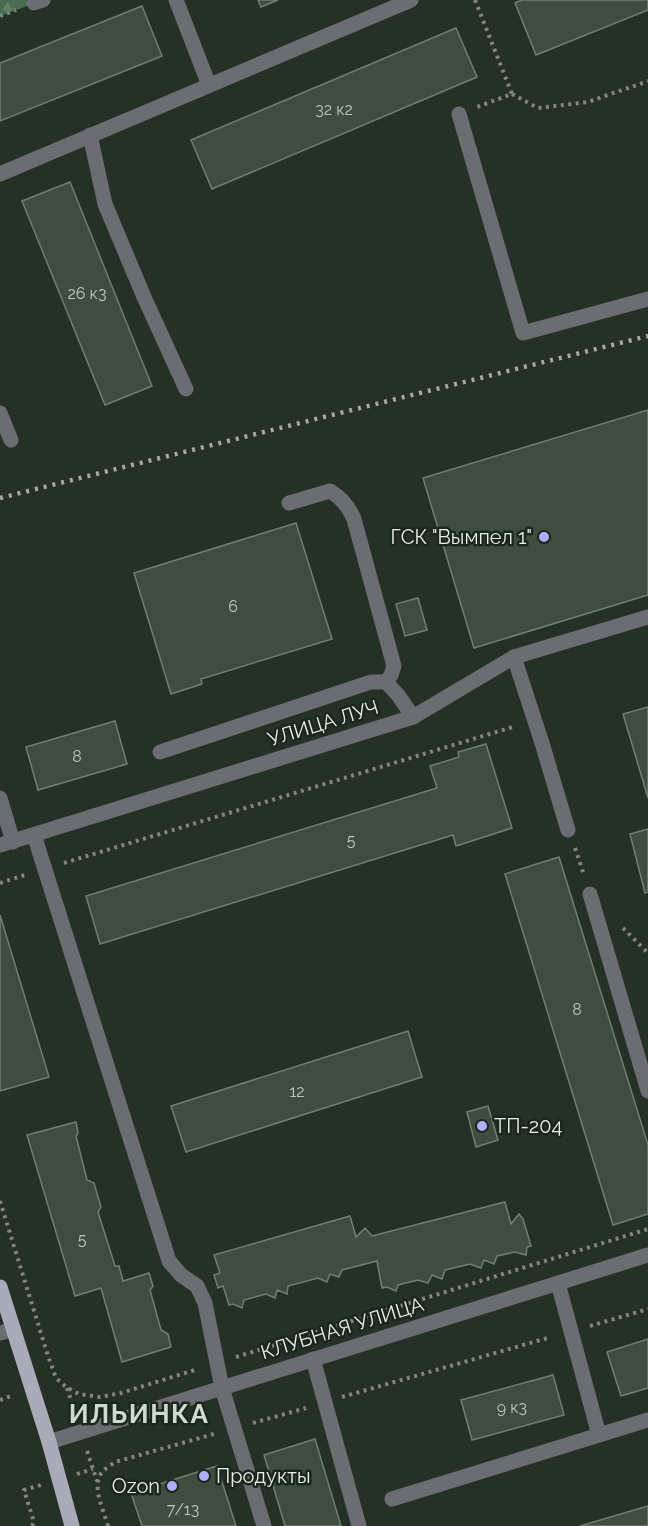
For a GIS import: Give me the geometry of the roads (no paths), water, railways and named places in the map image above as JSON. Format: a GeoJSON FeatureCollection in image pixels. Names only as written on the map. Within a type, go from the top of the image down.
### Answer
{"type":"FeatureCollection","features":[{"type":"Feature","properties":{"kind":"main road"},"geometry":{"type":"LineString","coordinates":[[0,1287],[6,1331],[49,1442],[72,1526]]}},
{"type":"Feature","properties":{"kind":"street"},"geometry":{"type":"LineString","coordinates":[[176,0],[209,85]]}},
{"type":"Feature","properties":{"kind":"street"},"geometry":{"type":"LineString","coordinates":[[0,174],[411,0]]}},
{"type":"Feature","properties":{"kind":"street"},"geometry":{"type":"LineString","coordinates":[[459,114],[523,333],[648,299]]}},
{"type":"Feature","properties":{"kind":"street"},"geometry":{"type":"LineString","coordinates":[[90,135],[105,204],[186,389]]}},
{"type":"Feature","properties":{"kind":"street"},"geometry":{"type":"LineString","coordinates":[[0,413],[11,440]]}},
{"type":"Feature","properties":{"kind":"street"},"geometry":{"type":"LineString","coordinates":[[289,503],[330,491],[339,496],[349,508],[394,666],[386,682]]}},
{"type":"Feature","properties":{"kind":"street","name":"УЛИЦА ЛУЧ"},"geometry":{"type":"LineString","coordinates":[[6,844],[413,717],[514,657],[648,617]]}},
{"type":"Feature","properties":{"kind":"street"},"geometry":{"type":"LineString","coordinates":[[514,657],[568,830]]}},
{"type":"Feature","properties":{"kind":"street"},"geometry":{"type":"LineString","coordinates":[[160,752],[371,682],[386,682],[413,717]]}},
{"type":"Feature","properties":{"kind":"street"},"geometry":{"type":"LineString","coordinates":[[0,798],[6,844]]}},
{"type":"Feature","properties":{"kind":"street"},"geometry":{"type":"LineString","coordinates":[[34,835],[169,1262],[181,1275],[197,1286],[205,1303],[222,1388],[264,1526]]}},
{"type":"Feature","properties":{"kind":"street"},"geometry":{"type":"LineString","coordinates":[[590,894],[648,1091]]}},
{"type":"Feature","properties":{"kind":"street","name":"КЛУБНАЯ УЛИЦА"},"geometry":{"type":"LineString","coordinates":[[49,1442],[648,1255]]}},
{"type":"Feature","properties":{"kind":"street"},"geometry":{"type":"LineString","coordinates":[[558,1283],[599,1435]]}},
{"type":"Feature","properties":{"kind":"street"},"geometry":{"type":"LineString","coordinates":[[313,1359],[359,1526]]}},
{"type":"Feature","properties":{"kind":"street"},"geometry":{"type":"LineString","coordinates":[[392,1499],[648,1420]]}},
{"type":"Feature","properties":{"kind":"railway"},"geometry":{"type":"LineString","coordinates":[[0,498],[648,336]]}},
{"type":"Feature","properties":{"kind":"place","name":"ГСК \"Вымпел 1\""},"geometry":{"type":"Point","coordinates":[544,537]}},
{"type":"Feature","properties":{"kind":"place","name":"ТП-204"},"geometry":{"type":"Point","coordinates":[482,1126]}},
{"type":"Feature","properties":{"kind":"place","name":"Продукты"},"geometry":{"type":"Point","coordinates":[204,1476]}},
{"type":"Feature","properties":{"kind":"place","name":"Ozon"},"geometry":{"type":"Point","coordinates":[172,1486]}},
{"type":"Feature","properties":{"kind":"district","name":"ИЛЬИНКА"},"geometry":{"type":"Point","coordinates":[139,1414]}}]}
